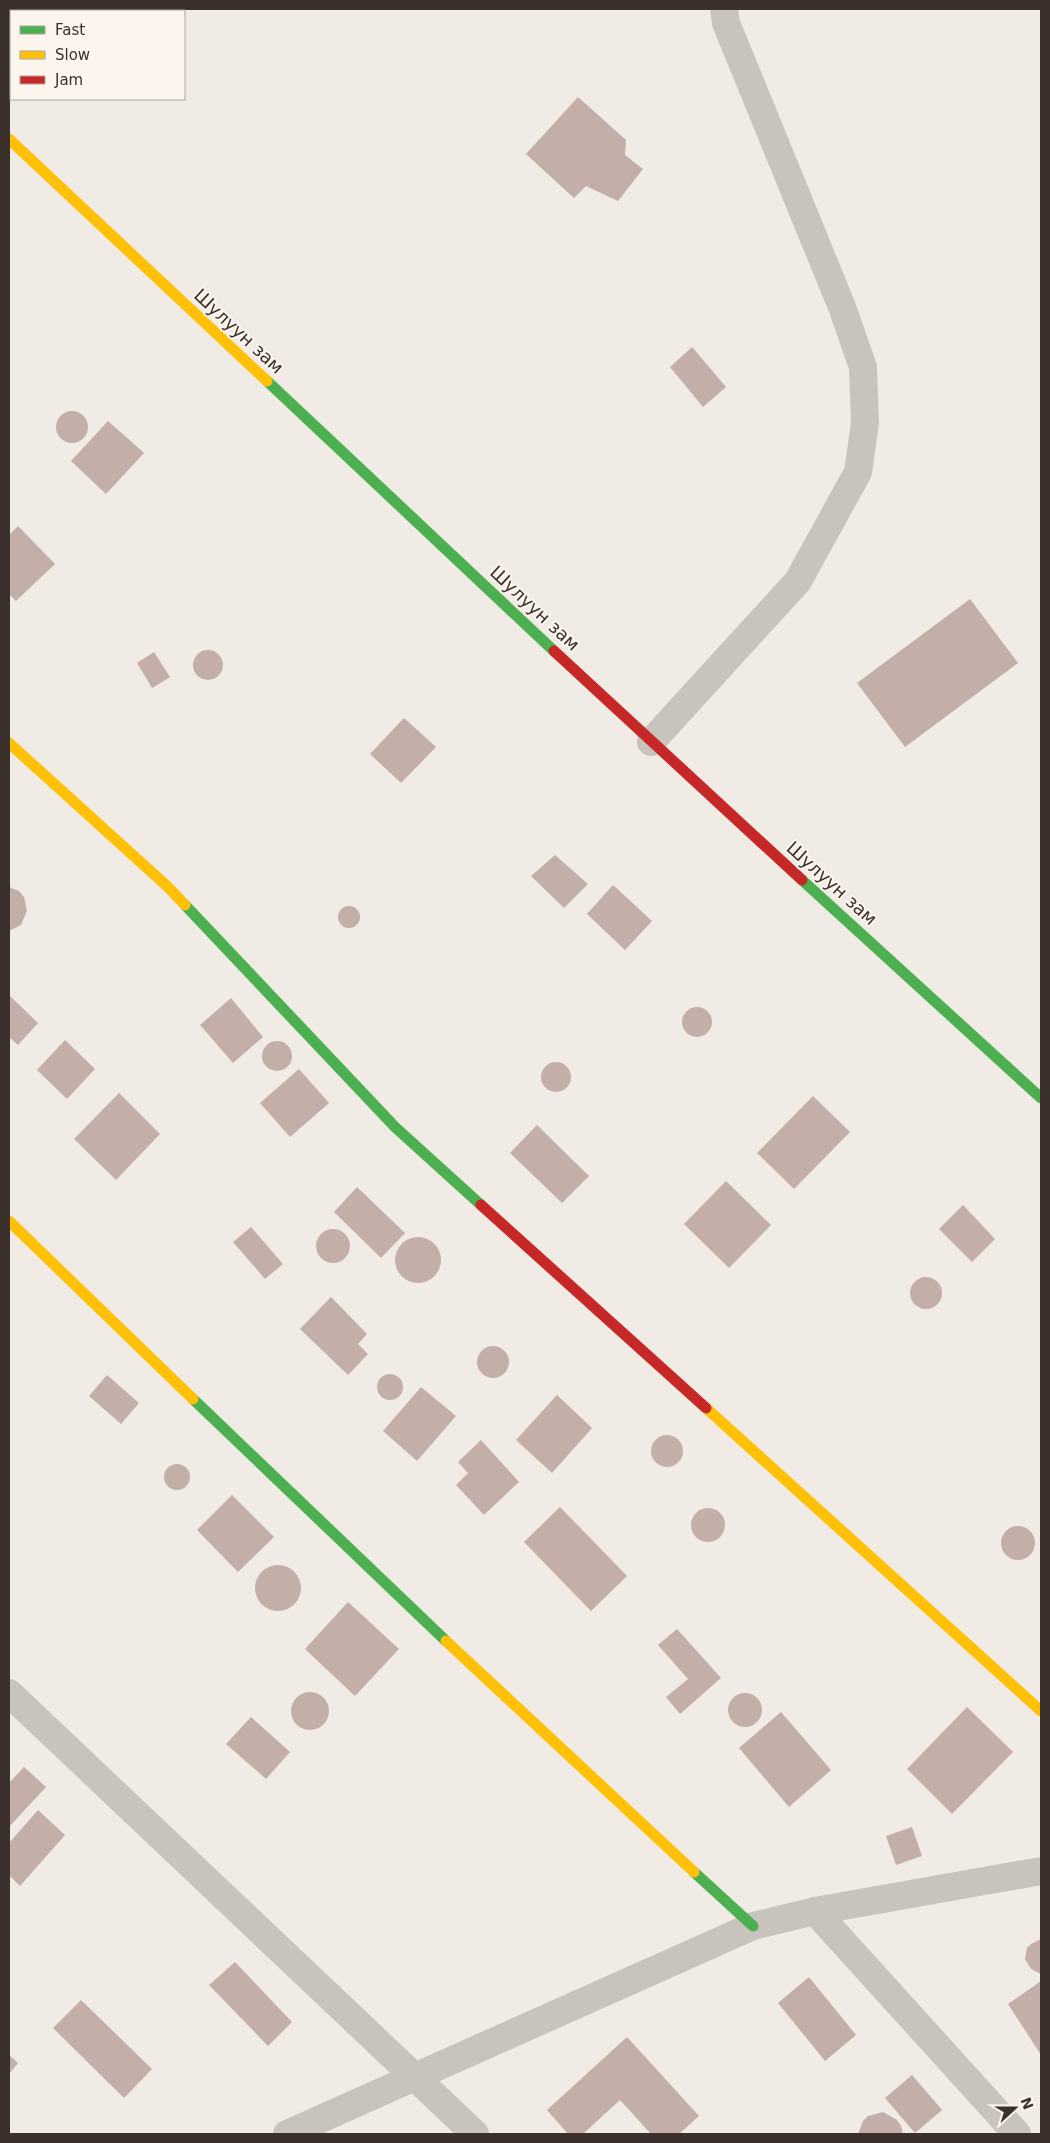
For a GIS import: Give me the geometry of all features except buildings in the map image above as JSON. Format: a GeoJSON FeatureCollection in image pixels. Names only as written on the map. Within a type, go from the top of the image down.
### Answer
{"type":"FeatureCollection","features":[{"type":"Feature","properties":{"kind":"street"},"geometry":{"type":"LineString","coordinates":[[652,742],[798,581],[858,472],[865,423],[863,367],[838,298],[726,23],[724,9]]}},
{"type":"Feature","properties":{"kind":"street","name":"Шулуун зам"},"geometry":{"type":"LineString","coordinates":[[9,139],[652,742],[1041,1098]]}},
{"type":"Feature","properties":{"kind":"street"},"geometry":{"type":"LineString","coordinates":[[9,744],[168,887],[395,1127],[1041,1711]]}},
{"type":"Feature","properties":{"kind":"street"},"geometry":{"type":"LineString","coordinates":[[9,1222],[375,1575],[753,1926]]}},
{"type":"Feature","properties":{"kind":"street"},"geometry":{"type":"LineString","coordinates":[[9,1693],[475,2134]]}},
{"type":"Feature","properties":{"kind":"street"},"geometry":{"type":"LineString","coordinates":[[287,2134],[753,1926],[814,1911],[1041,1872]]}},
{"type":"Feature","properties":{"kind":"street"},"geometry":{"type":"LineString","coordinates":[[814,1911],[1017,2134]]}},
{"type":"Feature","properties":{"kind":"traffic: fast"},"geometry":{"type":"LineString","coordinates":[[267,381],[554,651]]}},
{"type":"Feature","properties":{"kind":"traffic: fast"},"geometry":{"type":"LineString","coordinates":[[802,880],[1041,1098]]}},
{"type":"Feature","properties":{"kind":"traffic: fast"},"geometry":{"type":"LineString","coordinates":[[185,905],[395,1127],[481,1205]]}},
{"type":"Feature","properties":{"kind":"traffic: fast"},"geometry":{"type":"LineString","coordinates":[[193,1399],[446,1641]]}},
{"type":"Feature","properties":{"kind":"traffic: fast"},"geometry":{"type":"LineString","coordinates":[[694,1872],[753,1926]]}},
{"type":"Feature","properties":{"kind":"traffic: slow"},"geometry":{"type":"LineString","coordinates":[[9,139],[267,381]]}},
{"type":"Feature","properties":{"kind":"traffic: slow"},"geometry":{"type":"LineString","coordinates":[[9,743],[168,887],[185,905]]}},
{"type":"Feature","properties":{"kind":"traffic: slow"},"geometry":{"type":"LineString","coordinates":[[9,1221],[193,1399]]}},
{"type":"Feature","properties":{"kind":"traffic: slow"},"geometry":{"type":"LineString","coordinates":[[706,1408],[1041,1711]]}},
{"type":"Feature","properties":{"kind":"traffic: slow"},"geometry":{"type":"LineString","coordinates":[[446,1641],[694,1872]]}},
{"type":"Feature","properties":{"kind":"traffic: jam"},"geometry":{"type":"LineString","coordinates":[[554,651],[802,880]]}},
{"type":"Feature","properties":{"kind":"traffic: jam"},"geometry":{"type":"LineString","coordinates":[[481,1205],[706,1408]]}}]}
